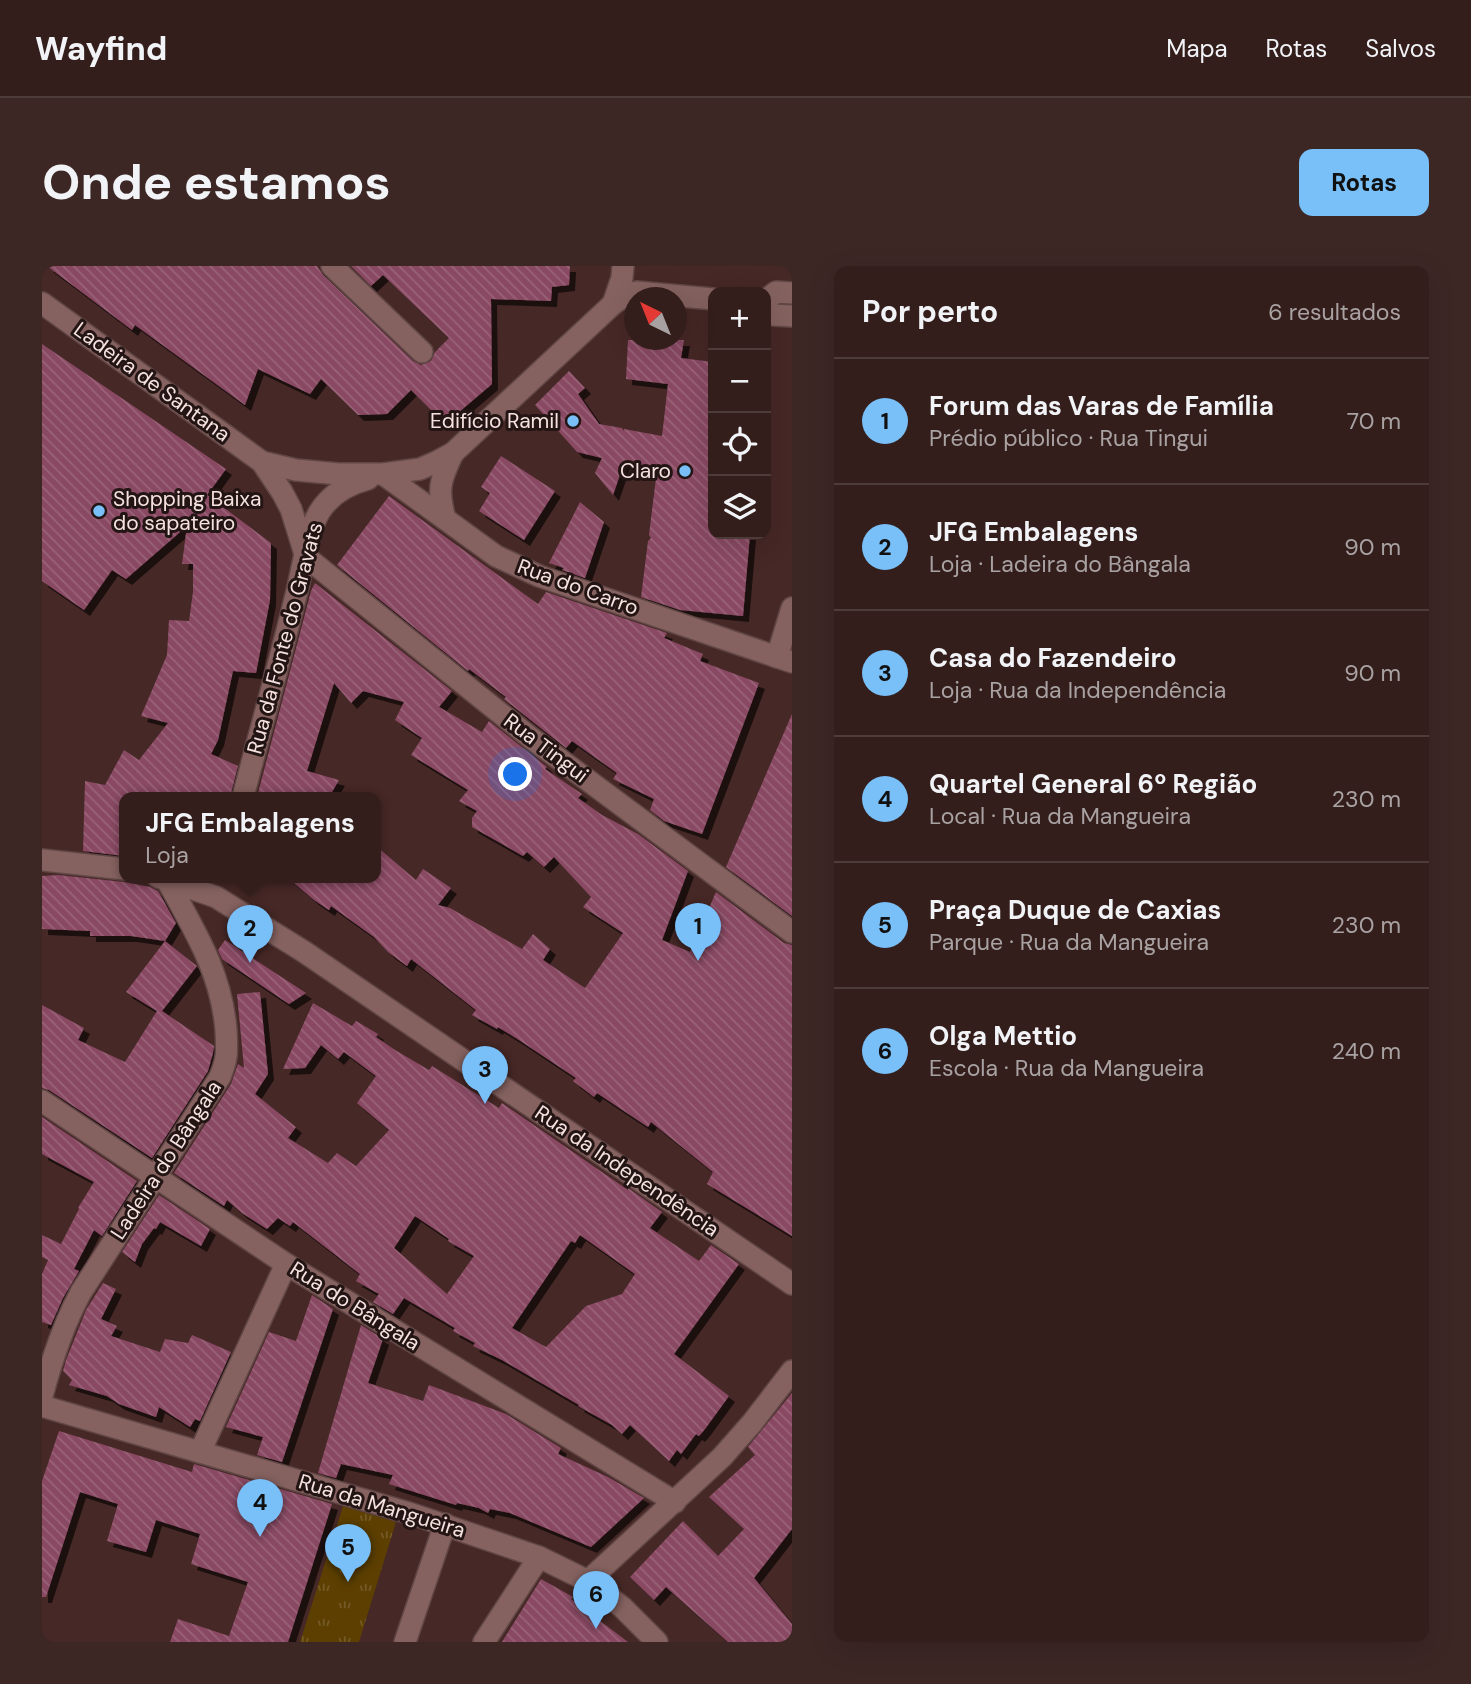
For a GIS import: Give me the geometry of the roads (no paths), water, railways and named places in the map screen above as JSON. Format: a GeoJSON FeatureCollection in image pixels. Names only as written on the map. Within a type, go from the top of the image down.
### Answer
{"type":"FeatureCollection","features":[{"type":"Feature","properties":{"kind":"street"},"geometry":{"type":"LineString","coordinates":[[332,266],[422,352]]}},
{"type":"Feature","properties":{"kind":"street"},"geometry":{"type":"LineString","coordinates":[[624,266],[644,287]]}},
{"type":"Feature","properties":{"kind":"street"},"geometry":{"type":"LineString","coordinates":[[613,304],[624,266]]}},
{"type":"Feature","properties":{"kind":"street"},"geometry":{"type":"LineString","coordinates":[[771,296],[776,292],[792,293]]}},
{"type":"Feature","properties":{"kind":"street"},"geometry":{"type":"LineString","coordinates":[[383,474],[420,469],[453,453],[624,296]]}},
{"type":"Feature","properties":{"kind":"street"},"geometry":{"type":"LineString","coordinates":[[687,296],[708,299]]}},
{"type":"Feature","properties":{"kind":"street","name":"Ladeira de Santana"},"geometry":{"type":"LineString","coordinates":[[42,303],[262,463],[291,509],[306,557]]}},
{"type":"Feature","properties":{"kind":"street"},"geometry":{"type":"LineString","coordinates":[[771,312],[792,316]]}},
{"type":"Feature","properties":{"kind":"street"},"geometry":{"type":"LineString","coordinates":[[445,519],[440,503],[440,490],[443,474],[453,453]]}},
{"type":"Feature","properties":{"kind":"street","name":"Ladeira de Santana"},"geometry":{"type":"LineString","coordinates":[[262,463],[296,470],[339,474],[383,474]]}},
{"type":"Feature","properties":{"kind":"street","name":"Rua do Carro"},"geometry":{"type":"LineString","coordinates":[[383,474],[496,556],[539,576],[785,660]]}},
{"type":"Feature","properties":{"kind":"street","name":"Rua da Fonte do Gravats"},"geometry":{"type":"LineString","coordinates":[[244,792],[313,524],[331,498],[345,487],[383,474]]}},
{"type":"Feature","properties":{"kind":"street","name":"Rua Tingui"},"geometry":{"type":"LineString","coordinates":[[306,557],[531,738],[792,932]]}},
{"type":"Feature","properties":{"kind":"street"},"geometry":{"type":"LineString","coordinates":[[785,660],[792,608]]}},
{"type":"Feature","properties":{"kind":"street"},"geometry":{"type":"LineString","coordinates":[[42,860],[119,868]]}},
{"type":"Feature","properties":{"kind":"street","name":"Ladeira do Bângala"},"geometry":{"type":"LineString","coordinates":[[42,1396],[48,1350],[81,1292],[220,1077],[228,1059],[224,1009],[216,979],[204,949],[164,883]]}},
{"type":"Feature","properties":{"kind":"street","name":"Rua da Independência"},"geometry":{"type":"LineString","coordinates":[[190,883],[218,887],[303,951],[792,1284]]}},
{"type":"Feature","properties":{"kind":"street","name":"Rua do Bângala"},"geometry":{"type":"LineString","coordinates":[[42,1101],[286,1264],[675,1502]]}},
{"type":"Feature","properties":{"kind":"street"},"geometry":{"type":"LineString","coordinates":[[200,1452],[286,1264]]}},
{"type":"Feature","properties":{"kind":"street"},"geometry":{"type":"LineString","coordinates":[[588,1581],[722,1457],[792,1371]]}},
{"type":"Feature","properties":{"kind":"street","name":"Rua da Mangueira"},"geometry":{"type":"LineString","coordinates":[[42,1406],[390,1507],[539,1557],[588,1581],[622,1607],[657,1642]]}},
{"type":"Feature","properties":{"kind":"street"},"geometry":{"type":"LineString","coordinates":[[405,1642],[444,1524]]}},
{"type":"Feature","properties":{"kind":"street"},"geometry":{"type":"LineString","coordinates":[[484,1642],[539,1557]]}},
{"type":"Feature","properties":{"kind":"place","name":"Edifício Ramil"},"geometry":{"type":"Point","coordinates":[573,421]}},
{"type":"Feature","properties":{"kind":"place","name":"Claro"},"geometry":{"type":"Point","coordinates":[685,471]}},
{"type":"Feature","properties":{"kind":"place","name":"Shopping Baixa do sapateiro"},"geometry":{"type":"Point","coordinates":[99,511]}},
{"type":"Feature","properties":{"kind":"place","name":"Forum das Varas de Família"},"geometry":{"type":"Point","coordinates":[698,961]}},
{"type":"Feature","properties":{"kind":"place","name":"JFG Embalagens"},"geometry":{"type":"Point","coordinates":[250,963]}},
{"type":"Feature","properties":{"kind":"place","name":"Casa do Fazendeiro"},"geometry":{"type":"Point","coordinates":[485,1104]}},
{"type":"Feature","properties":{"kind":"place","name":"Quartel General 6º Região"},"geometry":{"type":"Point","coordinates":[260,1537]}},
{"type":"Feature","properties":{"kind":"place","name":"Praça Duque de Caxias"},"geometry":{"type":"Point","coordinates":[348,1582]}},
{"type":"Feature","properties":{"kind":"place","name":"Olga Mettio"},"geometry":{"type":"Point","coordinates":[596,1629]}}]}
